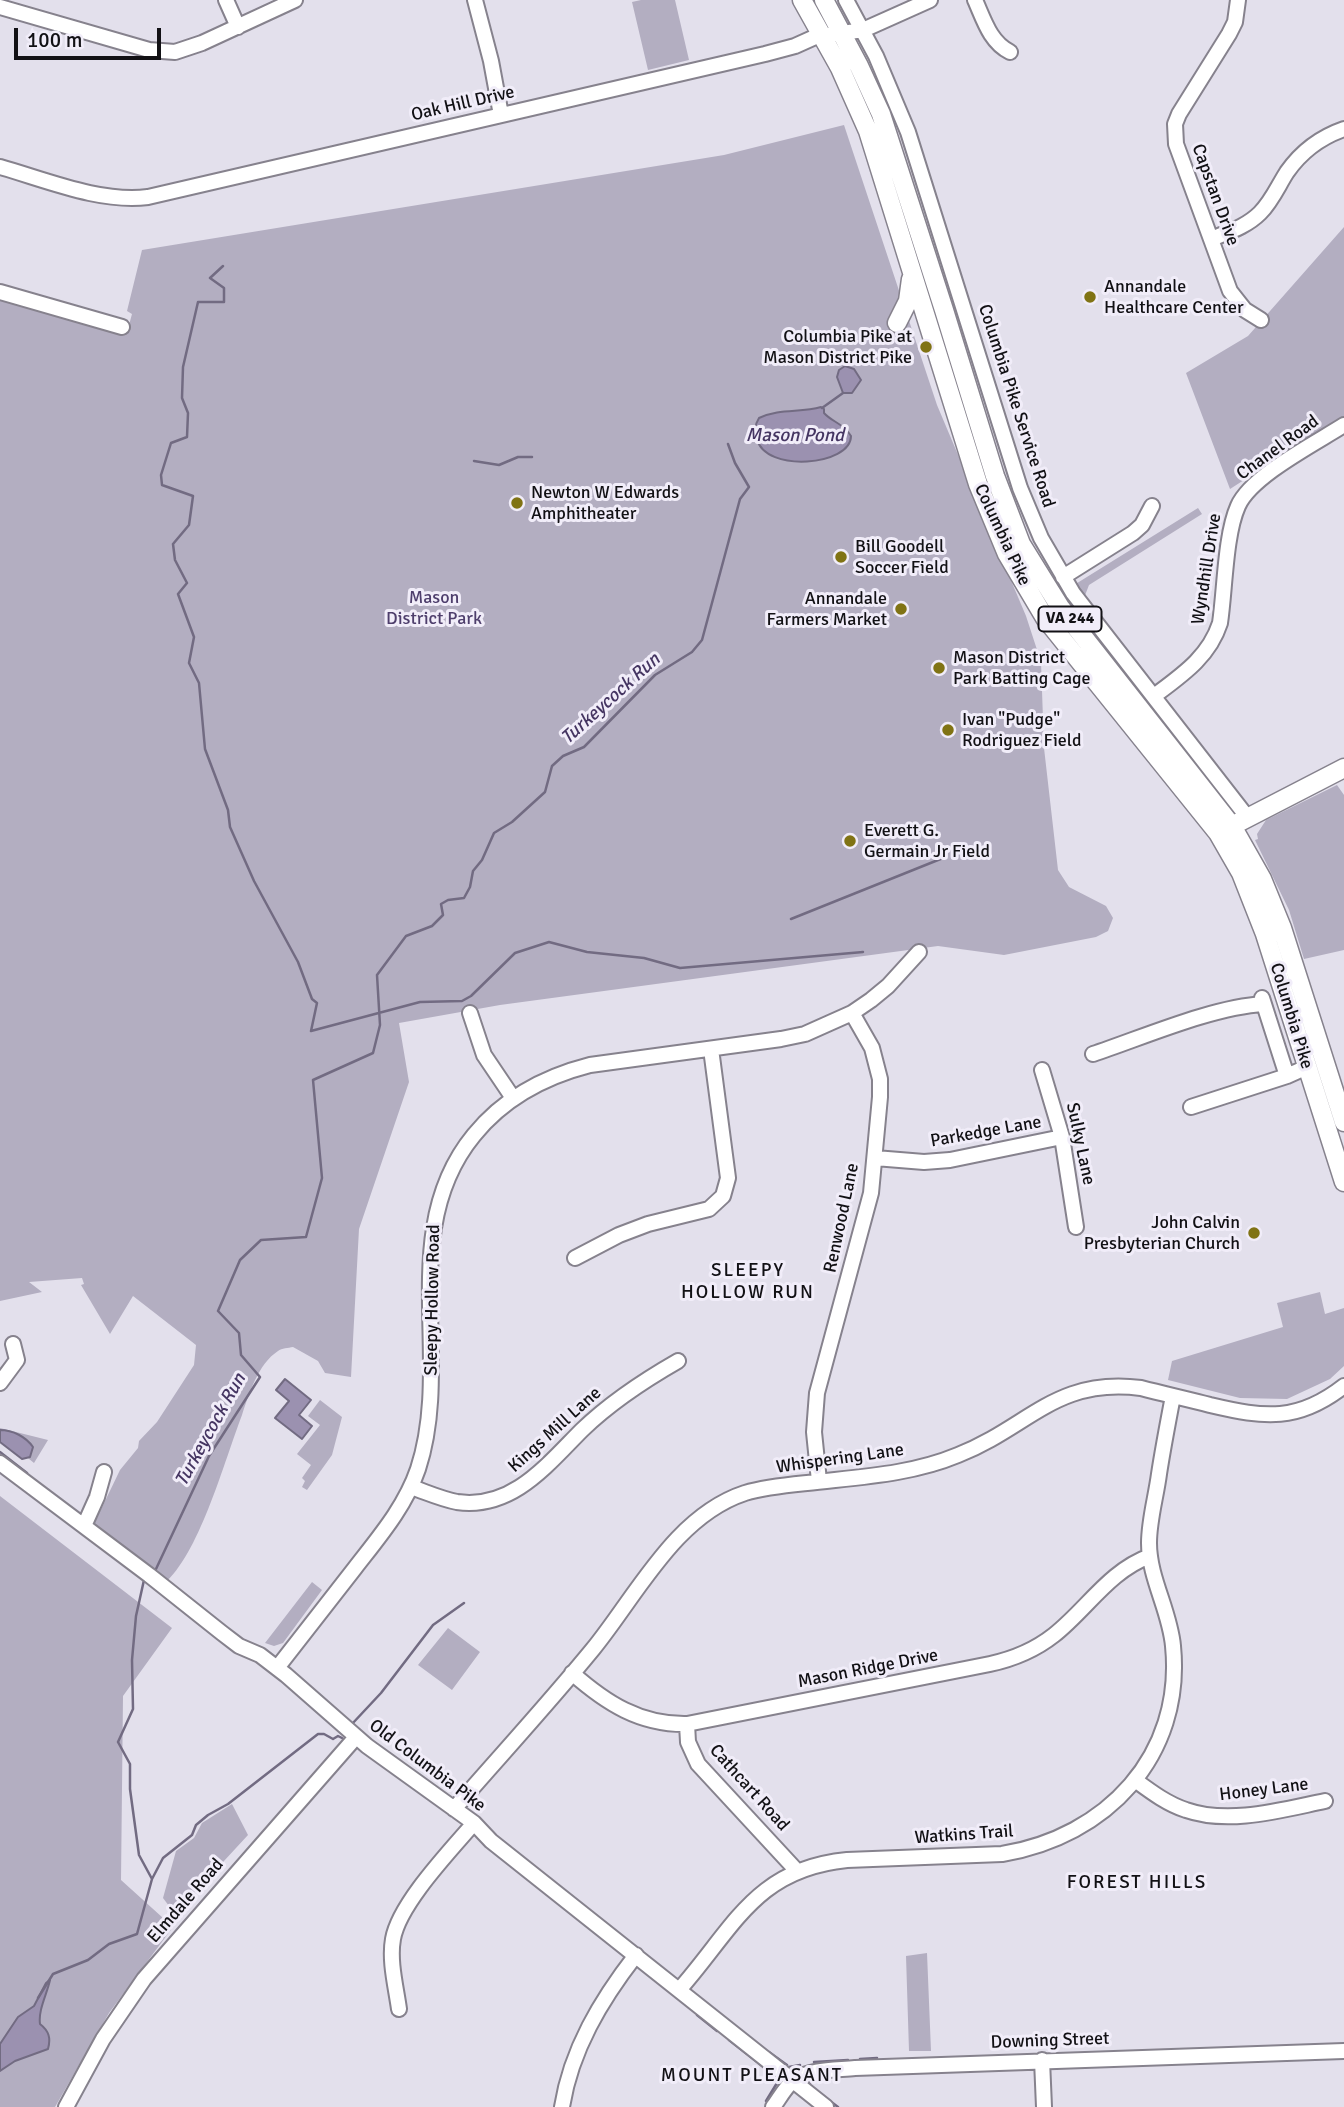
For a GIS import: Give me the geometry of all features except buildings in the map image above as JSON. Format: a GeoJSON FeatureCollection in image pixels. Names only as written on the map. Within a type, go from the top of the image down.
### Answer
{"type":"FeatureCollection","features":[{"type":"Feature","properties":{"kind":"main road","name":"Columbia Pike"},"geometry":{"type":"LineString","coordinates":[[802,0],[864,121],[978,484],[1021,582],[1045,618],[1233,826],[1241,873],[1265,934],[1344,1182]]}},
{"type":"Feature","properties":{"kind":"main road","name":"Columbia Pike"},"geometry":{"type":"LineString","coordinates":[[824,0],[878,108],[995,476],[1021,544],[1060,607],[1233,826],[1270,898],[1344,1122]]}},
{"type":"Feature","properties":{"kind":"main road"},"geometry":{"type":"LineString","coordinates":[[897,323],[911,288],[910,265]]}},
{"type":"Feature","properties":{"kind":"main road"},"geometry":{"type":"LineString","coordinates":[[1233,826],[1344,768]]}},
{"type":"Feature","properties":{"kind":"street"},"geometry":{"type":"LineString","coordinates":[[226,0],[238,27]]}},
{"type":"Feature","properties":{"kind":"street"},"geometry":{"type":"LineString","coordinates":[[0,7],[159,52],[184,51],[295,0]]}},
{"type":"Feature","properties":{"kind":"street"},"geometry":{"type":"LineString","coordinates":[[475,0],[491,61],[501,115]]}},
{"type":"Feature","properties":{"kind":"street","name":"Columbia Pike Service Road"},"geometry":{"type":"LineString","coordinates":[[846,0],[863,30],[908,132],[1020,488],[1041,538],[1080,603],[1154,696],[1233,826]]}},
{"type":"Feature","properties":{"kind":"street","name":"Oak Hill Drive"},"geometry":{"type":"LineString","coordinates":[[0,167],[107,197],[132,199],[765,54],[822,36],[863,30],[930,0]]}},
{"type":"Feature","properties":{"kind":"street"},"geometry":{"type":"LineString","coordinates":[[975,0],[997,44],[1010,52]]}},
{"type":"Feature","properties":{"kind":"street","name":"Capstan Drive"},"geometry":{"type":"LineString","coordinates":[[1238,0],[1235,22],[1230,34],[1178,114],[1175,144],[1230,291],[1245,310],[1261,320]]}},
{"type":"Feature","properties":{"kind":"street"},"geometry":{"type":"LineString","coordinates":[[1211,239],[1245,225],[1258,216],[1273,199],[1287,172],[1298,159],[1324,138],[1344,129]]}},
{"type":"Feature","properties":{"kind":"street"},"geometry":{"type":"LineString","coordinates":[[0,292],[122,327]]}},
{"type":"Feature","properties":{"kind":"street","name":"Chanel Road"},"geometry":{"type":"LineString","coordinates":[[1238,505],[1254,485],[1344,425]]}},
{"type":"Feature","properties":{"kind":"street","name":"Wyndhill Drive"},"geometry":{"type":"LineString","coordinates":[[1154,696],[1199,659],[1216,635],[1220,623],[1233,519],[1238,505]]}},
{"type":"Feature","properties":{"kind":"street"},"geometry":{"type":"LineString","coordinates":[[1063,577],[1133,533],[1142,525],[1152,506]]}},
{"type":"Feature","properties":{"kind":"street"},"geometry":{"type":"LineString","coordinates":[[852,1013],[888,986],[919,952]]}},
{"type":"Feature","properties":{"kind":"street"},"geometry":{"type":"LineString","coordinates":[[1093,1054],[1218,1012],[1263,1001],[1287,1076]]}},
{"type":"Feature","properties":{"kind":"street"},"geometry":{"type":"LineString","coordinates":[[470,1013],[484,1055],[513,1098]]}},
{"type":"Feature","properties":{"kind":"street","name":"Sleepy Hollow Road"},"geometry":{"type":"LineString","coordinates":[[277,1668],[390,1522],[411,1487],[425,1446],[430,1421],[430,1261],[434,1218],[447,1177],[467,1143],[481,1126],[513,1098],[542,1080],[590,1065],[781,1040],[805,1034],[852,1013]]}},
{"type":"Feature","properties":{"kind":"street","name":"Renwood Lane"},"geometry":{"type":"LineString","coordinates":[[819,1482],[814,1432],[817,1394],[866,1219],[875,1158],[880,1079],[872,1048],[852,1013]]}},
{"type":"Feature","properties":{"kind":"street"},"geometry":{"type":"LineString","coordinates":[[575,1258],[619,1235],[648,1224],[709,1209],[723,1196],[728,1178],[711,1049]]}},
{"type":"Feature","properties":{"kind":"street"},"geometry":{"type":"LineString","coordinates":[[1191,1107],[1307,1067]]}},
{"type":"Feature","properties":{"kind":"street","name":"Sulky Lane"},"geometry":{"type":"LineString","coordinates":[[1042,1070],[1062,1137],[1076,1227]]}},
{"type":"Feature","properties":{"kind":"street","name":"Parkedge Lane"},"geometry":{"type":"LineString","coordinates":[[875,1158],[925,1162],[950,1160],[1062,1137]]}},
{"type":"Feature","properties":{"kind":"street"},"geometry":{"type":"LineString","coordinates":[[0,1383],[17,1360],[13,1344]]}},
{"type":"Feature","properties":{"kind":"street","name":"Kings Mill Lane"},"geometry":{"type":"LineString","coordinates":[[411,1487],[457,1502],[475,1503],[504,1497],[530,1481],[609,1406],[641,1382],[678,1361]]}},
{"type":"Feature","properties":{"kind":"street","name":"Whispering Lane"},"geometry":{"type":"LineString","coordinates":[[454,1809],[593,1649],[673,1542],[697,1519],[729,1499],[768,1488],[895,1472],[950,1458],[982,1445],[1051,1401],[1085,1389],[1122,1386],[1248,1414],[1279,1415],[1311,1407],[1344,1386]]}},
{"type":"Feature","properties":{"kind":"street","name":"Watkins Trail"},"geometry":{"type":"LineString","coordinates":[[679,1990],[753,1899],[780,1879],[797,1871],[830,1862],[1002,1854],[1034,1847],[1065,1836],[1083,1826],[1116,1801],[1135,1780],[1164,1726],[1174,1666],[1170,1625],[1150,1556],[1151,1523],[1161,1450],[1173,1396]]}},
{"type":"Feature","properties":{"kind":"street","name":"Old Columbia Pike"},"geometry":{"type":"LineString","coordinates":[[0,1463],[222,1633],[277,1668],[356,1737],[474,1823],[491,1841],[826,2107]]}},
{"type":"Feature","properties":{"kind":"street"},"geometry":{"type":"LineString","coordinates":[[84,1526],[97,1497],[104,1472]]}},
{"type":"Feature","properties":{"kind":"street","name":"Mason Ridge Drive"},"geometry":{"type":"LineString","coordinates":[[572,1673],[598,1696],[631,1714],[662,1723],[687,1724],[1003,1661],[1022,1654],[1054,1635],[1119,1571],[1150,1556]]}},
{"type":"Feature","properties":{"kind":"street","name":"Cathcart Road"},"geometry":{"type":"LineString","coordinates":[[687,1724],[688,1742],[698,1764],[797,1871]]}},
{"type":"Feature","properties":{"kind":"street","name":"Elmdale Road"},"geometry":{"type":"LineString","coordinates":[[66,2107],[103,2039],[144,1979],[356,1737]]}},
{"type":"Feature","properties":{"kind":"street","name":"Honey Lane"},"geometry":{"type":"LineString","coordinates":[[1135,1780],[1152,1793],[1184,1810],[1219,1816],[1237,1816],[1325,1801]]}},
{"type":"Feature","properties":{"kind":"street"},"geometry":{"type":"LineString","coordinates":[[399,2009],[392,1952],[396,1927],[408,1905],[474,1823]]}},
{"type":"Feature","properties":{"kind":"street"},"geometry":{"type":"LineString","coordinates":[[562,2107],[570,2071],[579,2047],[608,1994],[636,1955]]}},
{"type":"Feature","properties":{"kind":"street","name":"Downing Street"},"geometry":{"type":"LineString","coordinates":[[793,2081],[816,2072],[855,2068],[1344,2051]]}},
{"type":"Feature","properties":{"kind":"street"},"geometry":{"type":"LineString","coordinates":[[1042,2060],[1044,2107]]}},
{"type":"Feature","properties":{"kind":"street"},"geometry":{"type":"LineString","coordinates":[[772,2107],[793,2081]]}},
{"type":"Feature","properties":{"kind":"green space"},"geometry":{"type":"Polygon","coordinates":[[[675,0],[689,60],[648,70],[632,2],[675,0]]]}},
{"type":"Feature","properties":{"kind":"green space","name":"Mason District Park"},"geometry":{"type":"Polygon","coordinates":[[[844,125],[937,405],[1026,616],[1041,662],[1044,748],[1058,870],[1069,887],[1106,906],[1113,918],[1108,931],[1096,937],[1004,955],[938,946],[500,1005],[399,1023],[409,1082],[359,1229],[351,1377],[325,1373],[318,1361],[293,1347],[280,1350],[271,1357],[251,1389],[191,1548],[167,1581],[156,1569],[139,1562],[93,1526],[120,1470],[138,1448],[139,1441],[157,1422],[194,1365],[196,1345],[133,1296],[110,1334],[81,1285],[84,1284],[82,1278],[29,1282],[42,1292],[0,1301],[0,288],[122,327],[129,325],[132,314],[127,311],[142,250],[724,155],[844,125]]]}},
{"type":"Feature","properties":{"kind":"green space"},"geometry":{"type":"Polygon","coordinates":[[[1344,227],[1344,416],[1230,489],[1186,373],[1248,336],[1344,227]]]}},
{"type":"Feature","properties":{"kind":"green space"},"geometry":{"type":"Polygon","coordinates":[[[1198,508],[1202,514],[1089,585],[1084,598],[1074,585],[1198,508]]]}},
{"type":"Feature","properties":{"kind":"green space"},"geometry":{"type":"Polygon","coordinates":[[[1337,785],[1344,795],[1344,950],[1304,959],[1289,910],[1255,840],[1258,839],[1257,834],[1266,820],[1337,785]]]}},
{"type":"Feature","properties":{"kind":"green space"},"geometry":{"type":"Polygon","coordinates":[[[1320,1292],[1325,1314],[1344,1308],[1344,1366],[1330,1379],[1287,1399],[1240,1398],[1168,1380],[1172,1361],[1283,1327],[1277,1303],[1320,1292]]]}},
{"type":"Feature","properties":{"kind":"green space"},"geometry":{"type":"Polygon","coordinates":[[[320,1400],[342,1417],[332,1455],[307,1490],[302,1487],[305,1481],[302,1478],[311,1465],[297,1454],[320,1425],[308,1416],[320,1400]]]}},
{"type":"Feature","properties":{"kind":"green space"},"geometry":{"type":"Polygon","coordinates":[[[0,1428],[48,1440],[34,1463],[0,1435],[0,1428]]]}},
{"type":"Feature","properties":{"kind":"green space"},"geometry":{"type":"Polygon","coordinates":[[[0,1496],[172,1628],[123,1696],[121,1880],[173,1927],[109,2013],[55,2107],[0,2107],[0,1496]]]}},
{"type":"Feature","properties":{"kind":"green space"},"geometry":{"type":"Polygon","coordinates":[[[312,1582],[322,1590],[283,1643],[274,1646],[265,1643],[312,1582]]]}},
{"type":"Feature","properties":{"kind":"green space"},"geometry":{"type":"Polygon","coordinates":[[[448,1628],[480,1652],[452,1690],[418,1665],[448,1628]]]}},
{"type":"Feature","properties":{"kind":"green space"},"geometry":{"type":"Polygon","coordinates":[[[232,1804],[248,1835],[175,1914],[163,1898],[176,1851],[194,1838],[202,1823],[232,1804]]]}},
{"type":"Feature","properties":{"kind":"green space"},"geometry":{"type":"Polygon","coordinates":[[[927,1953],[931,2051],[909,2051],[906,1956],[927,1953]]]}},
{"type":"Feature","properties":{"kind":"water"},"geometry":{"type":"Polygon","coordinates":[[[845,366],[854,369],[861,380],[852,393],[843,393],[837,377],[839,370],[845,366]]]}},
{"type":"Feature","properties":{"kind":"water","name":"Mason Pond"},"geometry":{"type":"Polygon","coordinates":[[[821,407],[827,416],[851,436],[847,446],[837,454],[807,462],[775,457],[763,450],[756,433],[759,418],[775,413],[821,407]]]}},
{"type":"Feature","properties":{"kind":"water"},"geometry":{"type":"Polygon","coordinates":[[[285,1379],[311,1400],[299,1415],[312,1426],[302,1439],[275,1418],[289,1401],[276,1390],[285,1379]]]}},
{"type":"Feature","properties":{"kind":"water"},"geometry":{"type":"Polygon","coordinates":[[[0,1430],[27,1440],[33,1447],[30,1457],[22,1459],[0,1442],[0,1430]]]}},
{"type":"Feature","properties":{"kind":"water"},"geometry":{"type":"Polygon","coordinates":[[[50,1980],[40,2019],[40,2024],[48,2035],[48,2049],[15,2061],[0,2071],[0,2044],[18,2017],[34,2006],[50,1980]]]}},
{"type":"Feature","properties":{"kind":"waterway"},"geometry":{"type":"LineString","coordinates":[[223,266],[210,278],[224,288],[224,302],[198,302],[183,367],[182,398],[188,413],[187,437],[171,443],[161,475],[162,485],[193,496],[189,525],[173,544],[175,560],[187,583],[178,594],[194,637],[189,663],[199,683],[205,749],[228,810],[230,827],[254,881],[298,962],[312,999],[317,1003],[311,1031],[420,1002],[462,1001],[471,996],[515,953],[549,942],[587,952],[644,958],[680,968],[863,952]]}},
{"type":"Feature","properties":{"kind":"waterway"},"geometry":{"type":"LineString","coordinates":[[822,408],[843,393]]}},
{"type":"Feature","properties":{"kind":"waterway","name":"Turkeycock Run"},"geometry":{"type":"LineString","coordinates":[[156,1569],[209,1456],[260,1377],[241,1355],[239,1333],[218,1311],[240,1260],[261,1240],[306,1237],[322,1178],[313,1080],[373,1053],[380,1025],[377,975],[406,936],[432,926],[443,915],[441,904],[448,900],[464,898],[470,887],[473,871],[482,860],[494,833],[512,822],[545,792],[552,766],[563,756],[584,747],[655,675],[692,652],[702,640],[740,499],[749,487],[728,444]]}},
{"type":"Feature","properties":{"kind":"waterway"},"geometry":{"type":"LineString","coordinates":[[474,461],[499,465],[518,457],[532,457]]}},
{"type":"Feature","properties":{"kind":"waterway"},"geometry":{"type":"LineString","coordinates":[[791,919],[943,858]]}},
{"type":"Feature","properties":{"kind":"waterway"},"geometry":{"type":"LineString","coordinates":[[0,1452],[27,1473]]}},
{"type":"Feature","properties":{"kind":"waterway","name":"Turkeycock Run"},"geometry":{"type":"LineString","coordinates":[[144,1580],[136,1616],[132,1660],[133,1709],[118,1742],[130,1764],[130,1789],[139,1855],[152,1879]]}},
{"type":"Feature","properties":{"kind":"waterway","name":"Turkeycock Run"},"geometry":{"type":"LineString","coordinates":[[352,1724],[381,1693],[433,1625],[464,1603]]}},
{"type":"Feature","properties":{"kind":"waterway","name":"Turkeycock Run"},"geometry":{"type":"LineString","coordinates":[[38,1998],[53,1974],[88,1960],[109,1944],[137,1934],[152,1879],[163,1858],[192,1835],[196,1825],[228,1804],[318,1734],[333,1739],[338,1736],[342,1738]]}},
{"type":"Feature","properties":{"kind":"waterway"},"geometry":{"type":"LineString","coordinates":[[697,2015],[717,2031]]}},
{"type":"Feature","properties":{"kind":"waterway"},"geometry":{"type":"LineString","coordinates":[[729,2040],[775,2076],[777,2083],[766,2101]]}},
{"type":"Feature","properties":{"kind":"waterway"},"geometry":{"type":"LineString","coordinates":[[769,2052],[787,2065]]}},
{"type":"Feature","properties":{"kind":"waterway"},"geometry":{"type":"LineString","coordinates":[[860,2059],[877,2058]]}},
{"type":"Feature","properties":{"kind":"waterway"},"geometry":{"type":"LineString","coordinates":[[814,2062],[848,2060]]}},
{"type":"Feature","properties":{"kind":"waterway"},"geometry":{"type":"LineString","coordinates":[[789,2067],[800,2065]]}},
{"type":"Feature","properties":{"kind":"waterway"},"geometry":{"type":"LineString","coordinates":[[812,2080],[809,2085],[838,2107]]}},
{"type":"Feature","properties":{"kind":"place","name":"Annandale Healthcare Center"},"geometry":{"type":"Point","coordinates":[1090,297]}},
{"type":"Feature","properties":{"kind":"place","name":"Columbia Pike at Mason District Pike"},"geometry":{"type":"Point","coordinates":[926,347]}},
{"type":"Feature","properties":{"kind":"place","name":"Newton W Edwards Amphitheater"},"geometry":{"type":"Point","coordinates":[517,503]}},
{"type":"Feature","properties":{"kind":"place","name":"Bill Goodell Soccer Field"},"geometry":{"type":"Point","coordinates":[841,557]}},
{"type":"Feature","properties":{"kind":"place","name":"Annandale Farmers Market"},"geometry":{"type":"Point","coordinates":[901,609]}},
{"type":"Feature","properties":{"kind":"place","name":"Mason District Park Batting Cage"},"geometry":{"type":"Point","coordinates":[939,668]}},
{"type":"Feature","properties":{"kind":"place","name":"Ivan \"Pudge\" Rodriguez Field"},"geometry":{"type":"Point","coordinates":[948,730]}},
{"type":"Feature","properties":{"kind":"place","name":"Everett G. Germain Jr Field"},"geometry":{"type":"Point","coordinates":[850,841]}},
{"type":"Feature","properties":{"kind":"place","name":"John Calvin Presbyterian Church"},"geometry":{"type":"Point","coordinates":[1254,1233]}},
{"type":"Feature","properties":{"kind":"district","name":"SLEEPY HOLLOW RUN"},"geometry":{"type":"Point","coordinates":[748,1282]}},
{"type":"Feature","properties":{"kind":"district","name":"FOREST HILLS"},"geometry":{"type":"Point","coordinates":[1137,1883]}},
{"type":"Feature","properties":{"kind":"district","name":"MOUNT PLEASANT"},"geometry":{"type":"Point","coordinates":[752,2076]}}]}
